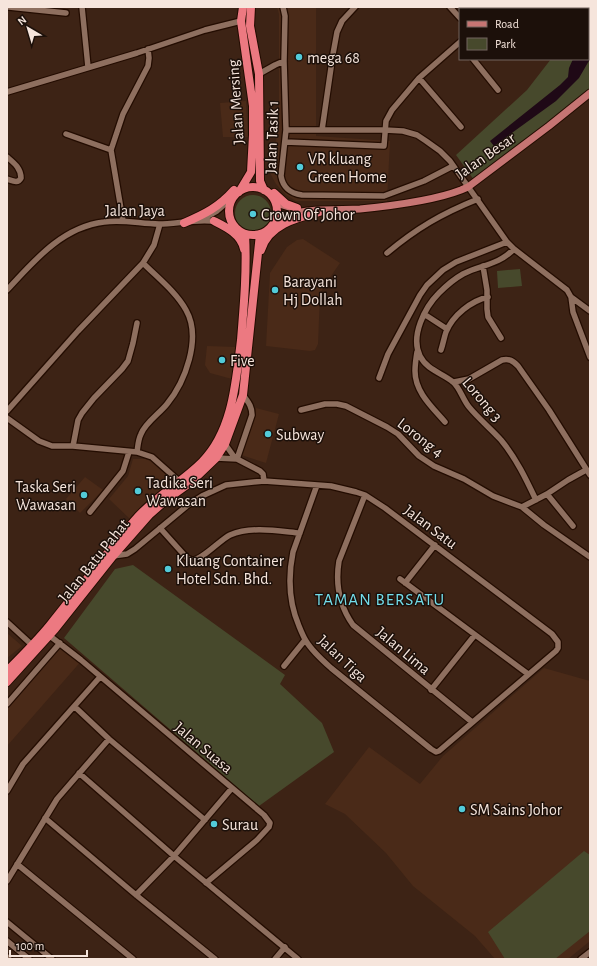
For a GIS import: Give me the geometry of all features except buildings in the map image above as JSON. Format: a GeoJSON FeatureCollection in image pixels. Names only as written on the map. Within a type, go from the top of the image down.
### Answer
{"type":"FeatureCollection","features":[{"type":"Feature","properties":{"kind":"highway","name":"Jalan Mersing"},"geometry":{"type":"LineString","coordinates":[[236,195],[251,172],[253,153],[253,106],[241,21],[243,7]]}},
{"type":"Feature","properties":{"kind":"highway","name":"Jalan Mersing"},"geometry":{"type":"LineString","coordinates":[[251,7],[250,26],[260,74],[260,181],[264,190]]}},
{"type":"Feature","properties":{"kind":"highway"},"geometry":{"type":"LineString","coordinates":[[188,222],[217,207],[229,196],[247,171],[253,153]]}},
{"type":"Feature","properties":{"kind":"highway"},"geometry":{"type":"LineString","coordinates":[[260,172],[267,186],[280,200],[296,208]]}},
{"type":"Feature","properties":{"kind":"highway"},"geometry":{"type":"LineString","coordinates":[[252,187],[264,190],[276,203],[277,210],[274,224],[265,232],[252,235],[245,234],[235,227],[229,212],[230,204],[236,195],[252,187]]}},
{"type":"Feature","properties":{"kind":"highway"},"geometry":{"type":"LineString","coordinates":[[256,266],[262,246],[266,239],[278,228],[295,219],[323,211]]}},
{"type":"Feature","properties":{"kind":"highway"},"geometry":{"type":"LineString","coordinates":[[214,221],[228,228],[240,239],[244,246],[246,259]]}},
{"type":"Feature","properties":{"kind":"highway","name":"Jalan Batu Pahat"},"geometry":{"type":"LineString","coordinates":[[7,671],[50,625],[101,559],[142,510],[203,461],[214,446],[225,425],[232,405],[236,383],[242,331],[246,259],[245,234]]}},
{"type":"Feature","properties":{"kind":"highway","name":"Jalan Batu Pahat"},"geometry":{"type":"LineString","coordinates":[[7,682],[50,636],[113,556],[149,516],[166,500],[191,482],[216,458],[225,444],[243,395],[260,234]]}},
{"type":"Feature","properties":{"kind":"main road","name":"Jalan Besar"},"geometry":{"type":"LineString","coordinates":[[274,224],[291,214],[309,211],[362,208],[412,202],[456,192],[468,186],[549,126],[590,93]]}},
{"type":"Feature","properties":{"kind":"main road","name":"Jalan Besar"},"geometry":{"type":"LineString","coordinates":[[276,203],[309,211]]}},
{"type":"Feature","properties":{"kind":"street"},"geometry":{"type":"LineString","coordinates":[[9,7],[66,13]]}},
{"type":"Feature","properties":{"kind":"street"},"geometry":{"type":"LineString","coordinates":[[82,7],[88,67]]}},
{"type":"Feature","properties":{"kind":"street","name":"Jalan Tasik 1"},"geometry":{"type":"LineString","coordinates":[[283,7],[285,16],[284,62],[286,130],[281,176],[282,183],[290,192],[302,195],[384,196],[424,181],[453,166]]}},
{"type":"Feature","properties":{"kind":"street"},"geometry":{"type":"LineString","coordinates":[[322,130],[337,32],[342,21],[355,7]]}},
{"type":"Feature","properties":{"kind":"street"},"geometry":{"type":"LineString","coordinates":[[450,7],[459,17]]}},
{"type":"Feature","properties":{"kind":"street"},"geometry":{"type":"LineString","coordinates":[[7,92],[205,30],[241,21]]}},
{"type":"Feature","properties":{"kind":"street"},"geometry":{"type":"LineString","coordinates":[[285,142],[384,146],[386,121],[392,110],[419,78],[459,44]]}},
{"type":"Feature","properties":{"kind":"street"},"geometry":{"type":"LineString","coordinates":[[123,221],[111,150],[123,114],[148,66],[148,49]]}},
{"type":"Feature","properties":{"kind":"street"},"geometry":{"type":"LineString","coordinates":[[474,60],[498,90]]}},
{"type":"Feature","properties":{"kind":"street"},"geometry":{"type":"LineString","coordinates":[[260,74],[274,65],[284,62]]}},
{"type":"Feature","properties":{"kind":"street"},"geometry":{"type":"LineString","coordinates":[[419,78],[461,127]]}},
{"type":"Feature","properties":{"kind":"street"},"geometry":{"type":"LineString","coordinates":[[286,130],[403,131],[416,136],[440,151],[446,156],[478,199],[507,242],[567,290],[571,297],[573,312],[590,357]]}},
{"type":"Feature","properties":{"kind":"street"},"geometry":{"type":"LineString","coordinates":[[66,134],[111,150]]}},
{"type":"Feature","properties":{"kind":"street"},"geometry":{"type":"LineString","coordinates":[[7,157],[15,164],[21,178],[14,182],[7,179]]}},
{"type":"Feature","properties":{"kind":"street","name":"Jalan Jaya"},"geometry":{"type":"LineString","coordinates":[[188,222],[206,217],[217,211],[236,195]]}},
{"type":"Feature","properties":{"kind":"street"},"geometry":{"type":"LineString","coordinates":[[387,253],[421,227],[450,210],[478,199]]}},
{"type":"Feature","properties":{"kind":"street","name":"Jalan Jaya"},"geometry":{"type":"LineString","coordinates":[[7,290],[40,254],[67,234],[93,223],[123,221],[160,224],[214,221],[235,227]]}},
{"type":"Feature","properties":{"kind":"street"},"geometry":{"type":"LineString","coordinates":[[7,411],[78,331],[143,263],[154,245],[160,224]]}},
{"type":"Feature","properties":{"kind":"street"},"geometry":{"type":"LineString","coordinates":[[379,378],[388,354],[420,294],[427,285],[443,270],[456,262],[507,242]]}},
{"type":"Feature","properties":{"kind":"street"},"geometry":{"type":"LineString","coordinates":[[445,422],[422,396],[416,382],[414,371],[418,349],[417,342],[419,327],[424,314],[438,294],[450,283],[464,274],[501,260],[514,249]]}},
{"type":"Feature","properties":{"kind":"street"},"geometry":{"type":"LineString","coordinates":[[137,452],[141,433],[174,395],[180,384],[188,362],[192,340],[191,324],[187,311],[179,299],[143,263]]}},
{"type":"Feature","properties":{"kind":"street"},"geometry":{"type":"LineString","coordinates":[[483,266],[488,297],[487,309],[489,320],[501,338]]}},
{"type":"Feature","properties":{"kind":"street"},"geometry":{"type":"LineString","coordinates":[[441,350],[448,329],[464,308],[472,303],[488,297]]}},
{"type":"Feature","properties":{"kind":"street"},"geometry":{"type":"LineString","coordinates":[[571,297],[590,311]]}},
{"type":"Feature","properties":{"kind":"street"},"geometry":{"type":"LineString","coordinates":[[424,314],[448,329]]}},
{"type":"Feature","properties":{"kind":"street"},"geometry":{"type":"LineString","coordinates":[[73,446],[78,420],[82,413],[128,362],[137,323]]}},
{"type":"Feature","properties":{"kind":"street","name":"Lorong 3"},"geometry":{"type":"LineString","coordinates":[[418,349],[422,360],[429,368],[454,382],[468,406],[500,439],[512,454],[536,500]]}},
{"type":"Feature","properties":{"kind":"street"},"geometry":{"type":"LineString","coordinates":[[454,382],[469,379],[502,360],[512,360],[518,366],[549,410],[584,465],[588,473],[568,480],[548,494],[522,507]]}},
{"type":"Feature","properties":{"kind":"street"},"geometry":{"type":"LineString","coordinates":[[236,459],[252,415],[252,409],[243,395]]}},
{"type":"Feature","properties":{"kind":"street","name":"Lorong 4"},"geometry":{"type":"LineString","coordinates":[[301,410],[325,404],[346,406],[393,430],[419,456],[434,466],[464,479],[493,496],[522,507],[590,557]]}},
{"type":"Feature","properties":{"kind":"street"},"geometry":{"type":"LineString","coordinates":[[7,418],[39,441],[52,446],[73,446],[137,452],[152,457],[180,480]]}},
{"type":"Feature","properties":{"kind":"street"},"geometry":{"type":"LineString","coordinates":[[225,444],[236,459]]}},
{"type":"Feature","properties":{"kind":"street"},"geometry":{"type":"LineString","coordinates":[[90,512],[121,475],[129,452]]}},
{"type":"Feature","properties":{"kind":"street"},"geometry":{"type":"LineString","coordinates":[[216,458],[236,459],[260,471],[263,474],[264,481]]}},
{"type":"Feature","properties":{"kind":"street","name":"Jalan Satu"},"geometry":{"type":"LineString","coordinates":[[113,556],[131,552],[188,505],[202,496],[226,485],[264,481],[342,488],[365,495],[435,545],[557,639],[558,649],[472,722]]}},
{"type":"Feature","properties":{"kind":"street","name":"Jalan Tiga"},"geometry":{"type":"LineString","coordinates":[[317,485],[292,557],[290,585],[294,611],[305,640],[316,654],[331,668],[433,751],[439,751],[442,749],[472,722]]}},
{"type":"Feature","properties":{"kind":"street"},"geometry":{"type":"LineString","coordinates":[[548,494],[573,526]]}},
{"type":"Feature","properties":{"kind":"street","name":"Jalan Lima"},"geometry":{"type":"LineString","coordinates":[[365,495],[339,562],[337,571],[337,590],[345,614],[353,625],[472,722]]}},
{"type":"Feature","properties":{"kind":"street"},"geometry":{"type":"LineString","coordinates":[[160,528],[186,558],[191,560],[197,559],[220,542],[236,533],[255,530],[300,533]]}},
{"type":"Feature","properties":{"kind":"street"},"geometry":{"type":"LineString","coordinates":[[405,584],[435,545]]}},
{"type":"Feature","properties":{"kind":"street"},"geometry":{"type":"LineString","coordinates":[[400,579],[474,636],[528,674]]}},
{"type":"Feature","properties":{"kind":"street"},"geometry":{"type":"LineString","coordinates":[[7,622],[32,645]]}},
{"type":"Feature","properties":{"kind":"street","name":"Jalan Suasa"},"geometry":{"type":"LineString","coordinates":[[50,636],[264,815],[270,823],[270,826],[257,840],[206,883]]}},
{"type":"Feature","properties":{"kind":"street"},"geometry":{"type":"LineString","coordinates":[[431,690],[474,636]]}},
{"type":"Feature","properties":{"kind":"street"},"geometry":{"type":"LineString","coordinates":[[284,666],[305,640]]}},
{"type":"Feature","properties":{"kind":"street"},"geometry":{"type":"LineString","coordinates":[[7,704],[60,643]]}},
{"type":"Feature","properties":{"kind":"street"},"geometry":{"type":"LineString","coordinates":[[7,791],[24,764],[100,677]]}},
{"type":"Feature","properties":{"kind":"street"},"geometry":{"type":"LineString","coordinates":[[74,707],[109,739],[205,820]]}},
{"type":"Feature","properties":{"kind":"street"},"geometry":{"type":"LineString","coordinates":[[7,881],[60,794],[109,739]]}},
{"type":"Feature","properties":{"kind":"street"},"geometry":{"type":"LineString","coordinates":[[79,773],[174,856],[298,959]]}},
{"type":"Feature","properties":{"kind":"street"},"geometry":{"type":"LineString","coordinates":[[136,895],[174,856],[232,788]]}},
{"type":"Feature","properties":{"kind":"street"},"geometry":{"type":"LineString","coordinates":[[45,818],[215,959]]}},
{"type":"Feature","properties":{"kind":"street"},"geometry":{"type":"LineString","coordinates":[[17,864],[133,959]]}},
{"type":"Feature","properties":{"kind":"street"},"geometry":{"type":"LineString","coordinates":[[7,922],[52,959]]}},
{"type":"Feature","properties":{"kind":"street"},"geometry":{"type":"LineString","coordinates":[[7,941],[29,959]]}},
{"type":"Feature","properties":{"kind":"street"},"geometry":{"type":"LineString","coordinates":[[276,959],[285,947]]}},
{"type":"Feature","properties":{"kind":"street"},"geometry":{"type":"LineString","coordinates":[[581,959],[590,952]]}},
{"type":"Feature","properties":{"kind":"shaded area"},"geometry":{"type":"Polygon","coordinates":[[[277,7],[316,7],[316,136],[390,141],[387,201],[296,201],[286,195],[276,184],[270,173],[279,124],[279,14],[277,7]]]}},
{"type":"Feature","properties":{"kind":"shaded area"},"geometry":{"type":"Polygon","coordinates":[[[590,34],[590,59],[579,78],[556,101],[494,146],[490,141],[568,77],[569,68],[573,60],[589,60],[590,34]]]}},
{"type":"Feature","properties":{"kind":"shaded area"},"geometry":{"type":"Polygon","coordinates":[[[246,101],[248,137],[223,137],[220,103],[246,101]]]}},
{"type":"Feature","properties":{"kind":"shaded area"},"geometry":{"type":"Polygon","coordinates":[[[303,239],[340,263],[320,294],[318,344],[315,350],[310,351],[266,346],[270,273],[287,247],[297,240],[303,239]]]}},
{"type":"Feature","properties":{"kind":"shaded area"},"geometry":{"type":"Polygon","coordinates":[[[207,346],[236,347],[232,379],[210,373],[205,365],[207,346]]]}},
{"type":"Feature","properties":{"kind":"shaded area"},"geometry":{"type":"Polygon","coordinates":[[[256,408],[279,414],[266,463],[241,455],[256,408]]]}},
{"type":"Feature","properties":{"kind":"shaded area","name":"Tadika Seri Wawasan"},"geometry":{"type":"Polygon","coordinates":[[[133,459],[145,459],[157,463],[169,475],[171,481],[130,519],[109,499],[128,476],[133,459]]]}},
{"type":"Feature","properties":{"kind":"shaded area","name":"Taska Seri Wawasan"},"geometry":{"type":"Polygon","coordinates":[[[85,477],[103,490],[80,513],[66,499],[85,477]]]}},
{"type":"Feature","properties":{"kind":"shaded area"},"geometry":{"type":"Polygon","coordinates":[[[7,633],[22,646],[7,658],[7,633]]]}},
{"type":"Feature","properties":{"kind":"shaded area"},"geometry":{"type":"Polygon","coordinates":[[[62,643],[83,659],[7,746],[7,707],[62,643]]]}},
{"type":"Feature","properties":{"kind":"shaded area","name":"SM Sains Johor"},"geometry":{"type":"Polygon","coordinates":[[[544,668],[590,681],[590,941],[568,959],[495,959],[475,936],[413,886],[386,853],[345,814],[325,804],[369,747],[420,784],[443,756],[544,668]]]}},
{"type":"Feature","properties":{"kind":"green space"},"geometry":{"type":"Polygon","coordinates":[[[590,11],[590,91],[474,180],[456,155],[527,90],[550,60],[589,60],[590,11]]]}},
{"type":"Feature","properties":{"kind":"green space"},"geometry":{"type":"Polygon","coordinates":[[[253,195],[263,198],[268,203],[271,213],[268,223],[263,228],[253,231],[243,228],[238,223],[235,213],[238,203],[243,198],[253,195]]]}},
{"type":"Feature","properties":{"kind":"green space"},"geometry":{"type":"Polygon","coordinates":[[[520,269],[522,286],[498,288],[497,271],[520,269]]]}},
{"type":"Feature","properties":{"kind":"green space"},"geometry":{"type":"Polygon","coordinates":[[[133,565],[285,675],[280,684],[322,723],[334,752],[259,806],[64,638],[115,569],[133,565]]]}},
{"type":"Feature","properties":{"kind":"green space"},"geometry":{"type":"Polygon","coordinates":[[[584,851],[590,855],[590,931],[555,959],[505,959],[488,932],[584,851]]]}},
{"type":"Feature","properties":{"kind":"place","name":"mega 68"},"geometry":{"type":"Point","coordinates":[299,57]}},
{"type":"Feature","properties":{"kind":"place","name":"VR kluang Green Home"},"geometry":{"type":"Point","coordinates":[300,167]}},
{"type":"Feature","properties":{"kind":"place","name":"Crown Of Johor"},"geometry":{"type":"Point","coordinates":[253,214]}},
{"type":"Feature","properties":{"kind":"place","name":"Barayani Hj Dollah"},"geometry":{"type":"Point","coordinates":[275,290]}},
{"type":"Feature","properties":{"kind":"place","name":"Five"},"geometry":{"type":"Point","coordinates":[222,360]}},
{"type":"Feature","properties":{"kind":"place","name":"Subway"},"geometry":{"type":"Point","coordinates":[268,434]}},
{"type":"Feature","properties":{"kind":"place","name":"Tadika Seri Wawasan"},"geometry":{"type":"Point","coordinates":[138,491]}},
{"type":"Feature","properties":{"kind":"place","name":"Taska Seri Wawasan"},"geometry":{"type":"Point","coordinates":[84,495]}},
{"type":"Feature","properties":{"kind":"place","name":"Kluang Container Hotel Sdn. Bhd."},"geometry":{"type":"Point","coordinates":[168,569]}},
{"type":"Feature","properties":{"kind":"place","name":"SM Sains Johor"},"geometry":{"type":"Point","coordinates":[462,809]}},
{"type":"Feature","properties":{"kind":"place","name":"Surau"},"geometry":{"type":"Point","coordinates":[214,824]}},
{"type":"Feature","properties":{"kind":"district","name":"TAMAN BERSATU"},"geometry":{"type":"Point","coordinates":[380,599]}}]}
